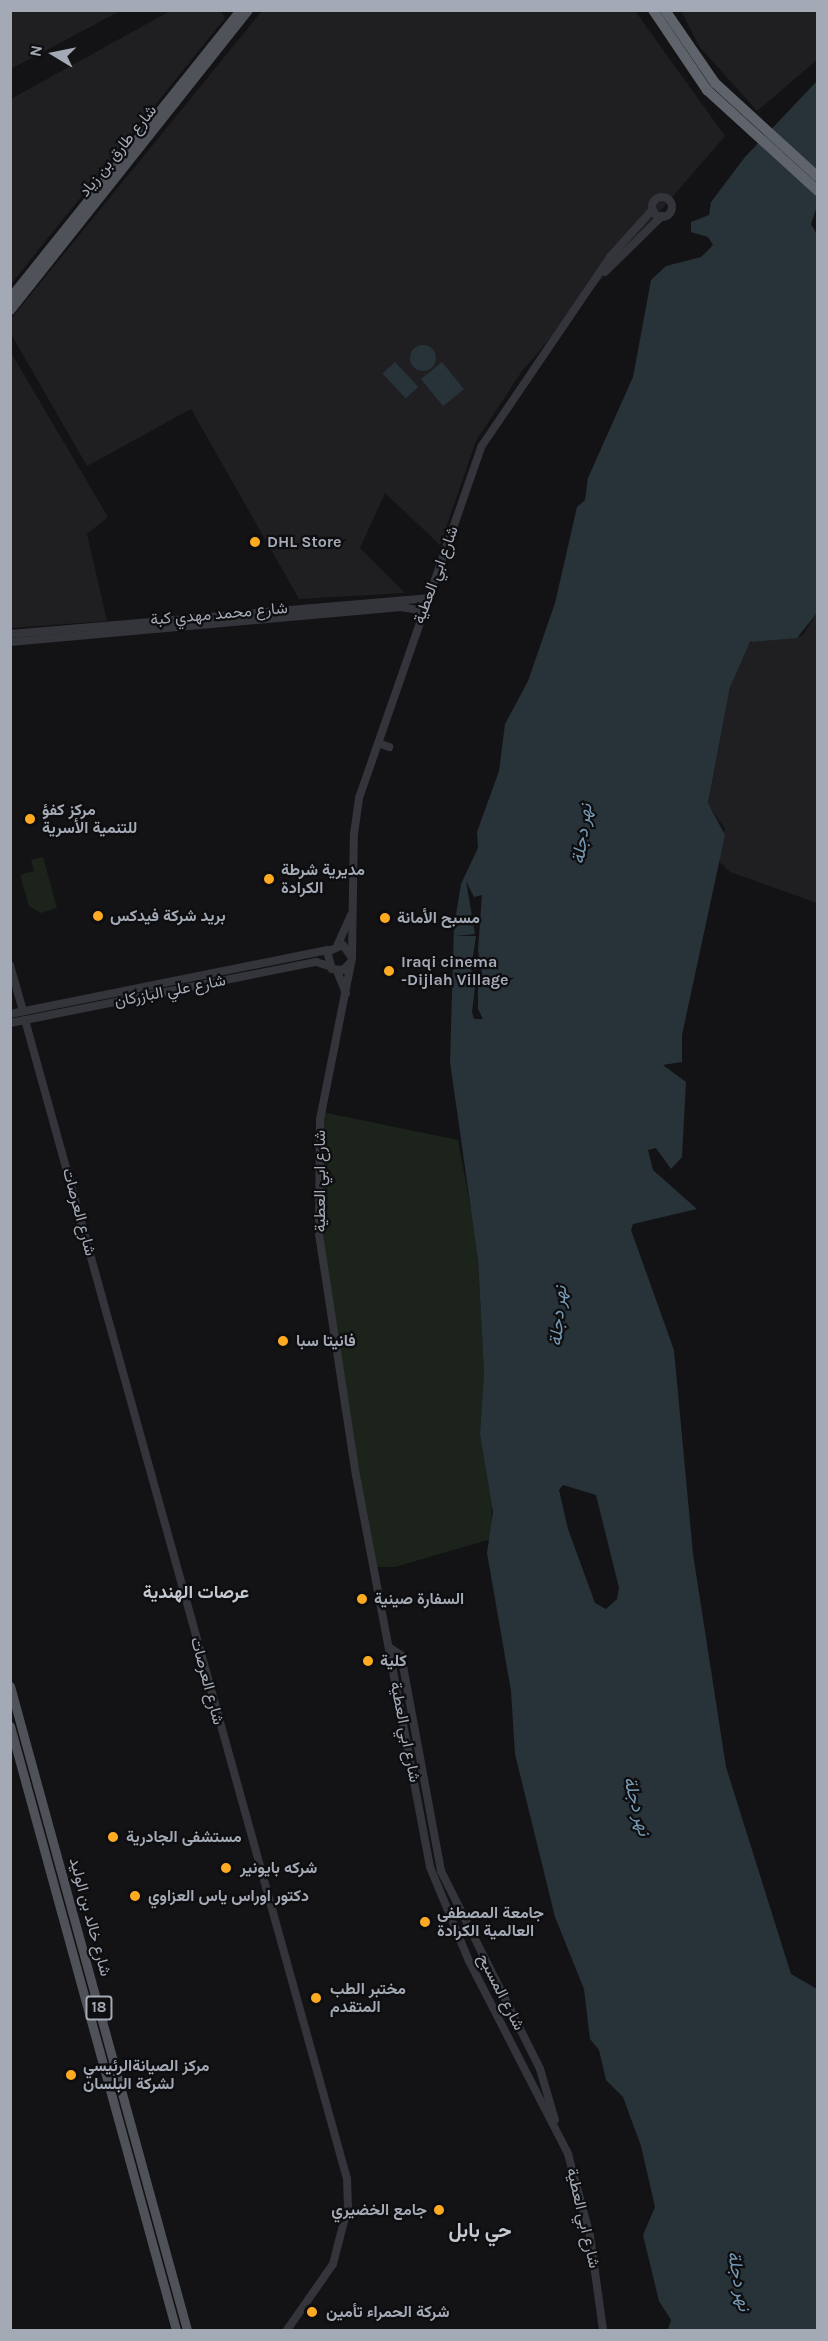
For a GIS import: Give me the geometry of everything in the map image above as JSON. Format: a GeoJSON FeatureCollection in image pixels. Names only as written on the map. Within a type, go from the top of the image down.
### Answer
{"type":"FeatureCollection","features":[{"type":"Feature","properties":{"kind":"highway"},"geometry":{"type":"LineString","coordinates":[[653,10],[707,90],[818,191]]}},
{"type":"Feature","properties":{"kind":"highway"},"geometry":{"type":"LineString","coordinates":[[664,10],[715,83],[818,177]]}},
{"type":"Feature","properties":{"kind":"main road","name":"شارع طارق بن زياد"},"geometry":{"type":"LineString","coordinates":[[10,297],[240,10]]}},
{"type":"Feature","properties":{"kind":"main road","name":"شارع طارق بن زياد"},"geometry":{"type":"LineString","coordinates":[[10,310],[248,10]]}},
{"type":"Feature","properties":{"kind":"main road","name":"شارع خالد بن الوليد"},"geometry":{"type":"LineString","coordinates":[[10,1686],[187,2331]]}},
{"type":"Feature","properties":{"kind":"main road","name":"شارع خالد بن الوليد"},"geometry":{"type":"LineString","coordinates":[[10,1726],[176,2331]]}},
{"type":"Feature","properties":{"kind":"street"},"geometry":{"type":"LineString","coordinates":[[657,199],[669,200],[671,212],[662,216],[653,209],[657,199]]}},
{"type":"Feature","properties":{"kind":"street","name":"شارع ابي العطية"},"geometry":{"type":"LineString","coordinates":[[603,2331],[590,2236],[558,2133],[469,1961],[437,1873],[389,1647],[319,1234],[321,1120],[352,959],[354,834],[378,743],[481,447],[599,276],[653,209]]}},
{"type":"Feature","properties":{"kind":"street","name":"شارع ابي العطية"},"geometry":{"type":"LineString","coordinates":[[599,276],[662,216]]}},
{"type":"Feature","properties":{"kind":"street","name":"شارع محمد مهدي كبة"},"geometry":{"type":"LineString","coordinates":[[11,638],[200,616],[427,598]]}},
{"type":"Feature","properties":{"kind":"street","name":"شارع محمد مهدي كبة"},"geometry":{"type":"LineString","coordinates":[[11,638],[198,626],[401,607],[423,611]]}},
{"type":"Feature","properties":{"kind":"street"},"geometry":{"type":"LineString","coordinates":[[198,626],[200,616]]}},
{"type":"Feature","properties":{"kind":"street"},"geometry":{"type":"LineString","coordinates":[[378,743],[389,747]]}},
{"type":"Feature","properties":{"kind":"street","name":"شارع ابي العطية"},"geometry":{"type":"LineString","coordinates":[[338,944],[354,905]]}},
{"type":"Feature","properties":{"kind":"street"},"geometry":{"type":"LineString","coordinates":[[337,971],[352,959],[338,944]]}},
{"type":"Feature","properties":{"kind":"street","name":"شارع علي البازركان"},"geometry":{"type":"LineString","coordinates":[[10,1014],[328,950],[338,944]]}},
{"type":"Feature","properties":{"kind":"street"},"geometry":{"type":"LineString","coordinates":[[328,950],[329,966],[337,971],[346,998]]}},
{"type":"Feature","properties":{"kind":"street","name":"شارع علي البازركان"},"geometry":{"type":"LineString","coordinates":[[10,1023],[316,962],[329,966]]}},
{"type":"Feature","properties":{"kind":"street"},"geometry":{"type":"LineString","coordinates":[[10,965],[23,1011]]}},
{"type":"Feature","properties":{"kind":"street","name":"شارع العرصات"},"geometry":{"type":"LineString","coordinates":[[25,1020],[347,2179],[348,2206],[333,2264],[287,2331]]}},
{"type":"Feature","properties":{"kind":"street","name":"شارع المسبح"},"geometry":{"type":"LineString","coordinates":[[389,1647],[401,1655],[437,1873],[540,2069],[558,2133]]}},
{"type":"Feature","properties":{"kind":"shaded area"},"geometry":{"type":"Polygon","coordinates":[[[11,10],[120,10],[120,11],[11,69],[11,10]]]}},
{"type":"Feature","properties":{"kind":"shaded area"},"geometry":{"type":"Polygon","coordinates":[[[170,11],[221,11],[225,18],[11,284],[11,99],[170,11]]]}},
{"type":"Feature","properties":{"kind":"shaded area"},"geometry":{"type":"Polygon","coordinates":[[[262,11],[635,11],[725,136],[522,371],[476,441],[440,545],[385,493],[360,548],[405,593],[299,599],[191,409],[87,466],[11,334],[10,320],[262,11]]]}},
{"type":"Feature","properties":{"kind":"shaded area"},"geometry":{"type":"Polygon","coordinates":[[[681,11],[817,11],[817,60],[757,111],[699,46],[681,11]]]}},
{"type":"Feature","properties":{"kind":"shaded area"},"geometry":{"type":"Polygon","coordinates":[[[10,351],[108,517],[87,534],[107,621],[11,628],[10,351]]]}},
{"type":"Feature","properties":{"kind":"shaded area"},"geometry":{"type":"Polygon","coordinates":[[[817,613],[817,903],[730,872],[716,858],[725,829],[708,804],[730,687],[744,650],[755,639],[802,636],[817,613]]]}},
{"type":"Feature","properties":{"kind":"shaded area"},"geometry":{"type":"Polygon","coordinates":[[[43,857],[57,908],[41,913],[29,906],[20,875],[34,871],[31,860],[43,857]]]}},
{"type":"Feature","properties":{"kind":"shaded area"},"geometry":{"type":"Polygon","coordinates":[[[322,1112],[458,1140],[477,1242],[484,1373],[480,1434],[492,1497],[491,1539],[395,1567],[375,1567],[328,1283],[319,1191],[322,1112]]]}},
{"type":"Feature","properties":{"kind":"water","name":"نهر دجلة"},"geometry":{"type":"Polygon","coordinates":[[[817,81],[818,203],[811,224],[818,236],[817,613],[797,638],[750,642],[730,687],[708,803],[725,835],[682,1035],[682,1062],[663,1065],[686,1082],[682,1157],[671,1169],[656,1148],[648,1150],[653,1170],[697,1209],[633,1224],[631,1230],[674,1350],[693,1554],[726,1767],[791,1974],[817,1989],[817,2330],[668,2330],[671,2320],[659,2301],[643,2235],[655,2207],[641,2146],[623,2097],[606,2080],[599,2050],[590,2039],[584,1989],[555,1917],[515,1754],[511,1691],[487,1553],[493,1512],[480,1434],[484,1373],[478,1259],[450,1062],[454,927],[461,884],[478,848],[477,832],[499,771],[505,724],[528,681],[555,603],[577,507],[585,500],[588,478],[633,377],[651,280],[666,266],[701,257],[713,245],[708,237],[691,232],[691,222],[709,215],[711,202],[745,157],[817,81]],[[563,1485],[559,1490],[568,1529],[595,1603],[606,1609],[617,1599],[619,1588],[596,1495],[563,1485]]]}},
{"type":"Feature","properties":{"kind":"water"},"geometry":{"type":"Polygon","coordinates":[[[423,345],[432,349],[436,358],[432,367],[423,371],[414,367],[410,358],[414,349],[423,345]]]}},
{"type":"Feature","properties":{"kind":"water"},"geometry":{"type":"Polygon","coordinates":[[[395,362],[418,387],[406,398],[383,374],[395,362]]]}},
{"type":"Feature","properties":{"kind":"water"},"geometry":{"type":"Polygon","coordinates":[[[442,362],[464,389],[443,406],[421,379],[442,362]]]}},
{"type":"Feature","properties":{"kind":"pier"},"geometry":{"type":"Polygon","coordinates":[[[466,881],[474,897],[482,895],[478,950],[483,982],[478,987],[478,1009],[483,1019],[474,1019],[472,1012],[476,978],[453,977],[476,976],[471,970],[476,936],[455,936],[475,934],[466,881]]]}},
{"type":"Feature","properties":{"kind":"place","name":"DHL Store"},"geometry":{"type":"Point","coordinates":[255,542]}},
{"type":"Feature","properties":{"kind":"place","name":"مركز كفؤ للتنمية الأسرية"},"geometry":{"type":"Point","coordinates":[30,819]}},
{"type":"Feature","properties":{"kind":"place","name":"مديرية شرطة الكرادة"},"geometry":{"type":"Point","coordinates":[269,879]}},
{"type":"Feature","properties":{"kind":"place","name":"بريد شركة فيدكس"},"geometry":{"type":"Point","coordinates":[98,916]}},
{"type":"Feature","properties":{"kind":"place","name":"مسبح الأمانة"},"geometry":{"type":"Point","coordinates":[385,918]}},
{"type":"Feature","properties":{"kind":"place","name":"Iraqi cinema -Dijlah Village"},"geometry":{"type":"Point","coordinates":[389,971]}},
{"type":"Feature","properties":{"kind":"place","name":"فانيتا سبا"},"geometry":{"type":"Point","coordinates":[283,1341]}},
{"type":"Feature","properties":{"kind":"place","name":"السفارة صينية"},"geometry":{"type":"Point","coordinates":[362,1599]}},
{"type":"Feature","properties":{"kind":"place","name":"كلية"},"geometry":{"type":"Point","coordinates":[368,1661]}},
{"type":"Feature","properties":{"kind":"place","name":"مستشفى الجادرية"},"geometry":{"type":"Point","coordinates":[113,1837]}},
{"type":"Feature","properties":{"kind":"place","name":"شركه بايونير"},"geometry":{"type":"Point","coordinates":[226,1868]}},
{"type":"Feature","properties":{"kind":"place","name":"دكتور اوراس ياس العزاوي"},"geometry":{"type":"Point","coordinates":[135,1896]}},
{"type":"Feature","properties":{"kind":"place","name":"جامعة المصطفى العالمية الكرادة"},"geometry":{"type":"Point","coordinates":[425,1922]}},
{"type":"Feature","properties":{"kind":"place","name":"مختبر الطب المتقدم"},"geometry":{"type":"Point","coordinates":[316,1998]}},
{"type":"Feature","properties":{"kind":"place","name":"مركز الصيانةالرئيسي لشركة البلسان"},"geometry":{"type":"Point","coordinates":[71,2075]}},
{"type":"Feature","properties":{"kind":"place","name":"جامع الخضيري"},"geometry":{"type":"Point","coordinates":[439,2210]}},
{"type":"Feature","properties":{"kind":"place","name":"شركة الحمراء تأمين"},"geometry":{"type":"Point","coordinates":[312,2312]}},
{"type":"Feature","properties":{"kind":"district","name":"عرصات الهندية"},"geometry":{"type":"Point","coordinates":[196,1592]}},
{"type":"Feature","properties":{"kind":"district","name":"حي بابل"},"geometry":{"type":"Point","coordinates":[480,2230]}}]}
